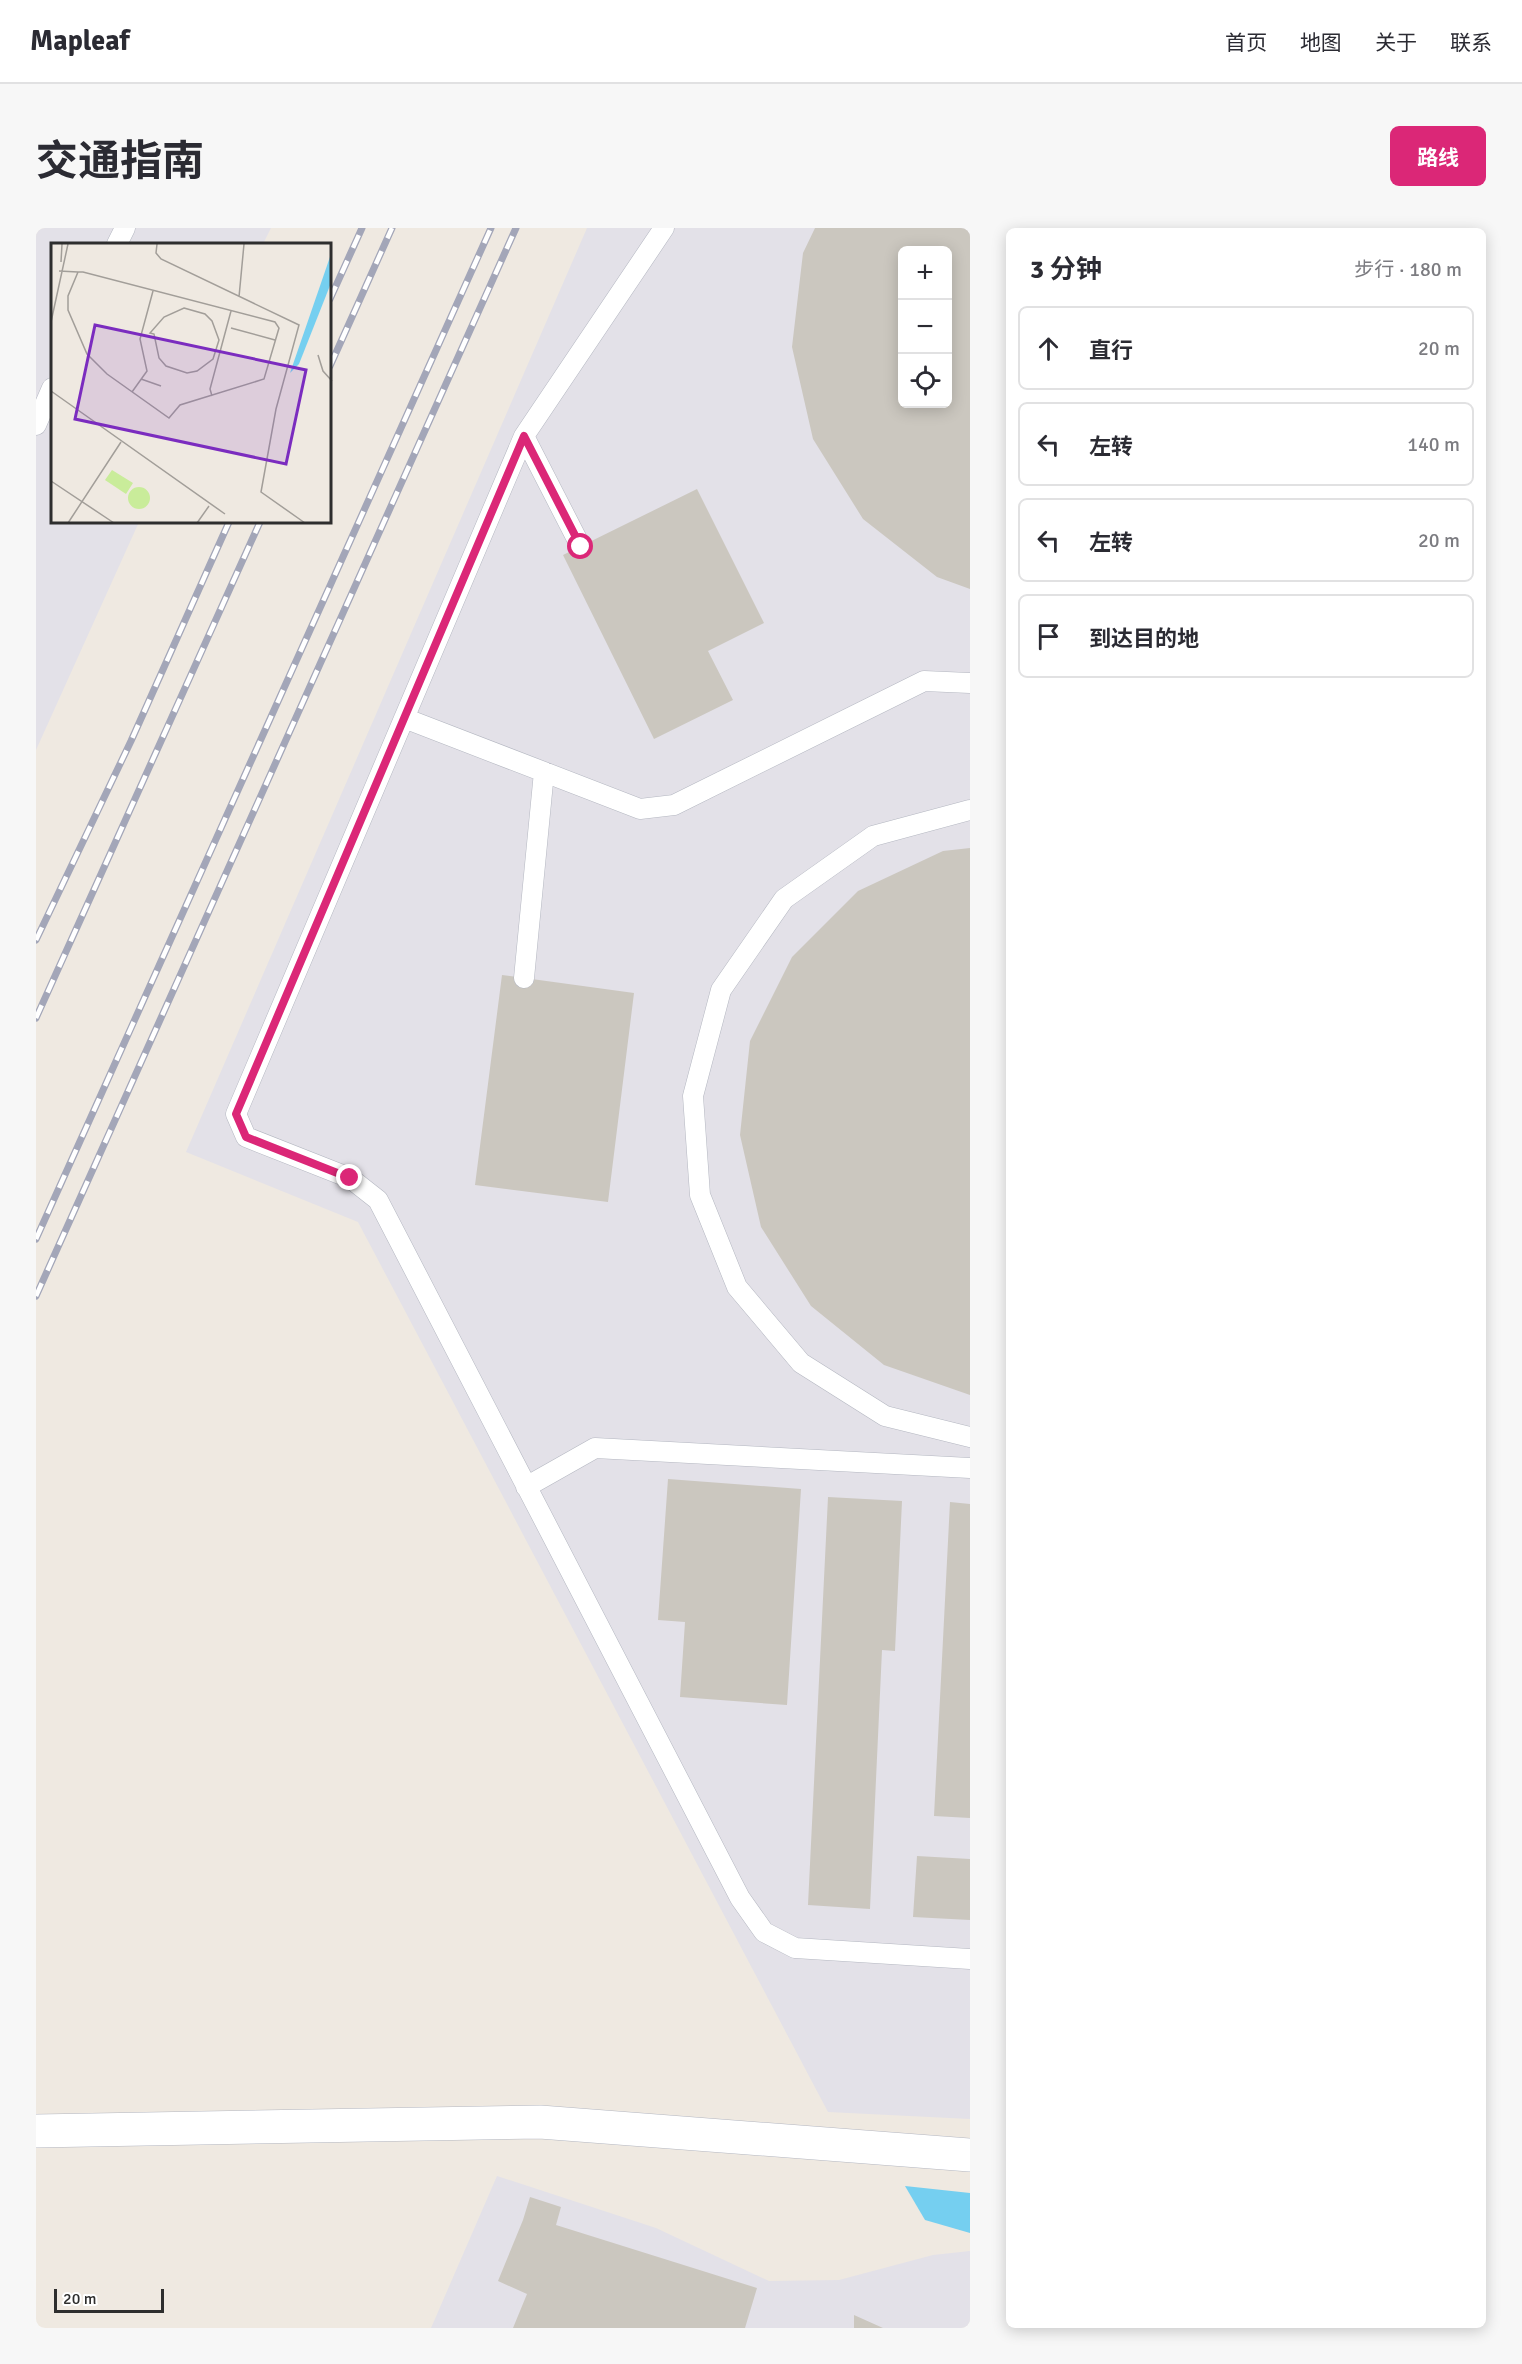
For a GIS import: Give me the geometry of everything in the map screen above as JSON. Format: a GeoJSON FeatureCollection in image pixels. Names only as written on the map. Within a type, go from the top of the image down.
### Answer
{"type":"FeatureCollection","features":[{"type":"Feature","properties":{"kind":"street"},"geometry":{"type":"LineString","coordinates":[[36,2131],[540,2122],[970,2155]]}},
{"type":"Feature","properties":{"kind":"lane"},"geometry":{"type":"LineString","coordinates":[[118,243],[125,228]]}},
{"type":"Feature","properties":{"kind":"lane"},"geometry":{"type":"LineString","coordinates":[[664,228],[524,436],[236,1114],[246,1137],[350,1178],[378,1200],[740,1898],[764,1932],[795,1948],[970,1959]]}},
{"type":"Feature","properties":{"kind":"lane"},"geometry":{"type":"LineString","coordinates":[[36,425],[51,390]]}},
{"type":"Feature","properties":{"kind":"lane"},"geometry":{"type":"LineString","coordinates":[[524,436],[581,547]]}},
{"type":"Feature","properties":{"kind":"lane"},"geometry":{"type":"LineString","coordinates":[[405,718],[640,809],[674,805],[924,681],[970,683]]}},
{"type":"Feature","properties":{"kind":"lane"},"geometry":{"type":"LineString","coordinates":[[524,978],[544,772]]}},
{"type":"Feature","properties":{"kind":"lane"},"geometry":{"type":"LineString","coordinates":[[970,810],[873,836],[784,900],[721,990],[693,1096],[700,1195],[737,1287],[801,1363],[885,1416],[970,1437]]}},
{"type":"Feature","properties":{"kind":"lane"},"geometry":{"type":"LineString","coordinates":[[526,1487],[595,1448],[970,1467]]}},
{"type":"Feature","properties":{"kind":"shaded area"},"geometry":{"type":"Polygon","coordinates":[[[36,228],[271,228],[264,243],[51,243],[51,524],[138,524],[36,750],[36,228]]]}},
{"type":"Feature","properties":{"kind":"shaded area"},"geometry":{"type":"Polygon","coordinates":[[[587,228],[970,228],[970,2119],[828,2112],[358,1222],[186,1152],[587,228]]]}},
{"type":"Feature","properties":{"kind":"shaded area"},"geometry":{"type":"Polygon","coordinates":[[[497,2176],[656,2228],[769,2281],[839,2280],[933,2255],[970,2251],[970,2328],[431,2328],[497,2176]]]}},
{"type":"Feature","properties":{"kind":"water"},"geometry":{"type":"Polygon","coordinates":[[[905,2186],[970,2193],[970,2233],[925,2220],[905,2186]]]}},
{"type":"Feature","properties":{"kind":"building"},"geometry":{"type":"Polygon","coordinates":[[[815,228],[970,228],[970,589],[937,577],[863,519],[813,439],[792,347],[803,253],[815,228]]]}},
{"type":"Feature","properties":{"kind":"building"},"geometry":{"type":"Polygon","coordinates":[[[697,489],[764,623],[708,651],[733,700],[654,739],[563,555],[697,489]]]}},
{"type":"Feature","properties":{"kind":"building"},"geometry":{"type":"Polygon","coordinates":[[[970,848],[970,1395],[884,1365],[811,1306],[761,1227],[740,1135],[750,1041],[792,957],[858,891],[943,851],[970,848]]]}},
{"type":"Feature","properties":{"kind":"building"},"geometry":{"type":"Polygon","coordinates":[[[502,975],[634,993],[608,1202],[475,1185],[502,975]]]}},
{"type":"Feature","properties":{"kind":"building"},"geometry":{"type":"Polygon","coordinates":[[[668,1479],[801,1489],[787,1705],[680,1697],[685,1622],[658,1620],[668,1479]]]}},
{"type":"Feature","properties":{"kind":"building"},"geometry":{"type":"Polygon","coordinates":[[[828,1497],[902,1501],[895,1651],[882,1650],[870,1909],[808,1905],[828,1497]]]}},
{"type":"Feature","properties":{"kind":"building"},"geometry":{"type":"Polygon","coordinates":[[[950,1502],[970,1504],[970,1818],[934,1816],[950,1502]]]}},
{"type":"Feature","properties":{"kind":"building"},"geometry":{"type":"Polygon","coordinates":[[[917,1856],[970,1859],[970,1920],[913,1917],[917,1856]]]}},
{"type":"Feature","properties":{"kind":"building"},"geometry":{"type":"Polygon","coordinates":[[[530,2197],[561,2207],[556,2225],[757,2288],[745,2328],[513,2328],[527,2294],[498,2281],[530,2197]]]}},
{"type":"Feature","properties":{"kind":"building"},"geometry":{"type":"Polygon","coordinates":[[[854,2315],[883,2328],[854,2328],[854,2315]]]}},
{"type":"Feature","properties":{"kind":"railway"},"geometry":{"type":"LineString","coordinates":[[332,295],[362,228]]}},
{"type":"Feature","properties":{"kind":"railway"},"geometry":{"type":"LineString","coordinates":[[332,362],[392,228]]}},
{"type":"Feature","properties":{"kind":"railway"},"geometry":{"type":"LineString","coordinates":[[36,1239],[491,228]]}},
{"type":"Feature","properties":{"kind":"railway"},"geometry":{"type":"LineString","coordinates":[[36,1296],[516,228]]}},
{"type":"Feature","properties":{"kind":"railway"},"geometry":{"type":"LineString","coordinates":[[36,940],[131,741],[228,524]]}},
{"type":"Feature","properties":{"kind":"railway"},"geometry":{"type":"LineString","coordinates":[[36,1018],[259,524]]}},
{"type":"Feature","properties":{"kind":"route"},"geometry":{"type":"LineString","coordinates":[[350,1178],[246,1137],[236,1114],[524,436],[581,547]]}}]}
